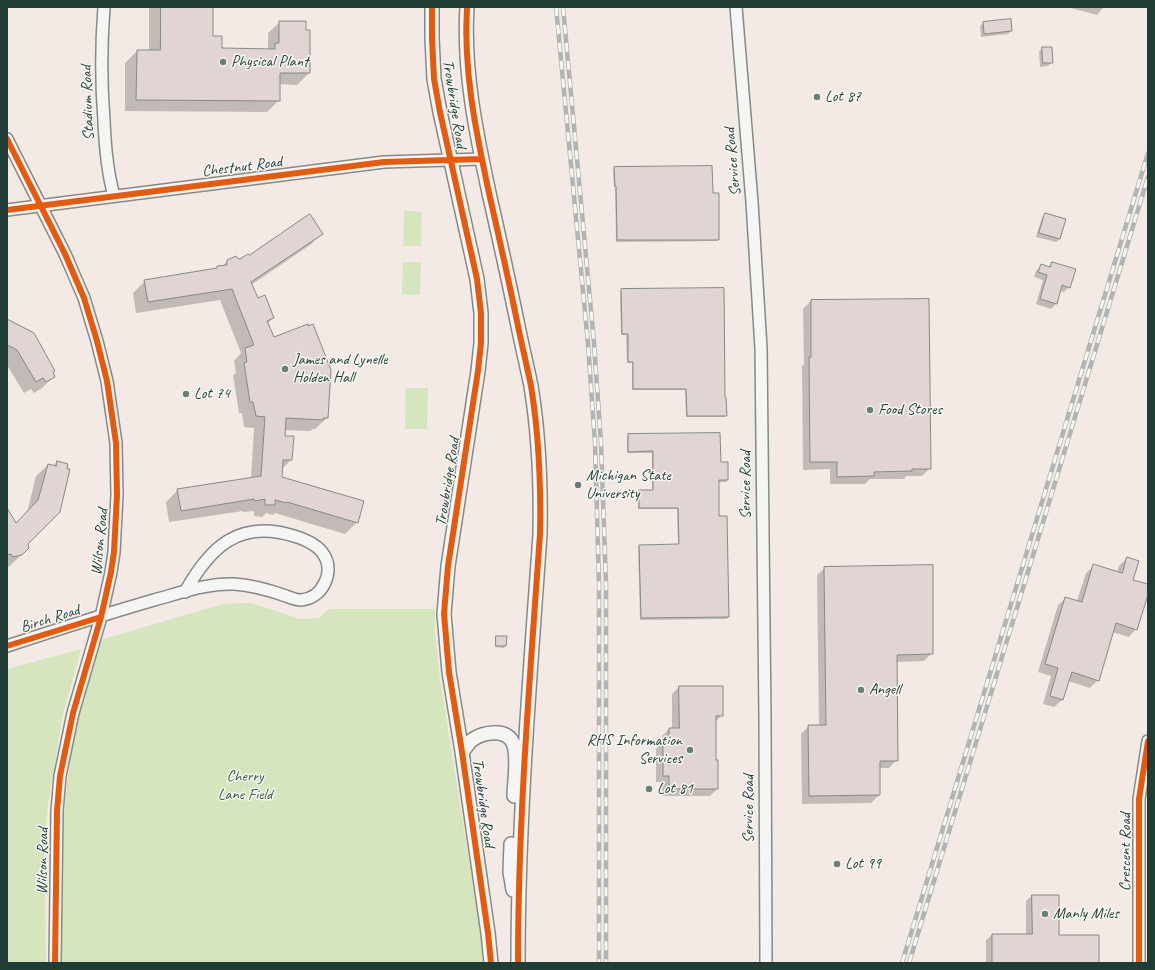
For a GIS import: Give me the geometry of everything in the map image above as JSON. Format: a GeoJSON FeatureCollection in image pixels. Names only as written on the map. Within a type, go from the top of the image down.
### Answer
{"type":"FeatureCollection","features":[{"type":"Feature","properties":{"kind":"street","name":"Stadium Road"},"geometry":{"type":"LineString","coordinates":[[104,7],[102,32],[102,94],[106,154],[109,178],[114,196]]}},
{"type":"Feature","properties":{"kind":"street","name":"Trowbridge Road"},"geometry":{"type":"LineString","coordinates":[[432,7],[434,79],[450,160],[477,279],[482,313],[478,371],[448,566],[444,614],[449,672],[462,752],[491,963]]}},
{"type":"Feature","properties":{"kind":"street","name":"Trowbridge Road"},"geometry":{"type":"LineString","coordinates":[[467,7],[467,67],[472,108],[531,386],[539,459],[540,534],[522,807],[518,911],[518,963]]}},
{"type":"Feature","properties":{"kind":"street","name":"Service Road"},"geometry":{"type":"LineString","coordinates":[[736,7],[752,202],[761,348],[766,963]]}},
{"type":"Feature","properties":{"kind":"street","name":"Wilson Road"},"geometry":{"type":"LineString","coordinates":[[7,139],[65,254],[84,298],[101,354],[110,398],[116,443],[117,514],[113,558],[106,597],[73,713],[60,776],[56,834],[56,963]]}},
{"type":"Feature","properties":{"kind":"street","name":"Chestnut Road"},"geometry":{"type":"LineString","coordinates":[[7,210],[384,162],[482,159]]}},
{"type":"Feature","properties":{"kind":"street","name":"Birch Road"},"geometry":{"type":"LineString","coordinates":[[7,646],[185,592],[216,585],[232,584],[263,588],[295,599],[308,599],[320,590],[326,582],[328,564],[322,551],[299,538],[277,532],[253,532],[226,541],[218,548],[196,573],[185,592]]}},
{"type":"Feature","properties":{"kind":"street"},"geometry":{"type":"LineString","coordinates":[[462,752],[471,741],[483,734],[496,733],[508,737],[513,744],[516,755],[510,872],[511,884],[518,911]]}},
{"type":"Feature","properties":{"kind":"street","name":"Crescent Road"},"geometry":{"type":"LineString","coordinates":[[1139,963],[1139,799],[1148,741]]}},
{"type":"Feature","properties":{"kind":"shaded area","name":"Michigan State University"},"geometry":{"type":"Polygon","coordinates":[[[7,7],[1148,7],[1148,963],[7,963],[7,7]]]}},
{"type":"Feature","properties":{"kind":"green space"},"geometry":{"type":"Polygon","coordinates":[[[404,211],[422,212],[421,246],[403,246],[404,211]]]}},
{"type":"Feature","properties":{"kind":"green space"},"geometry":{"type":"Polygon","coordinates":[[[403,262],[421,262],[420,295],[402,294],[403,262]]]}},
{"type":"Feature","properties":{"kind":"green space"},"geometry":{"type":"Polygon","coordinates":[[[406,388],[428,388],[427,429],[405,429],[406,388]]]}},
{"type":"Feature","properties":{"kind":"green space","name":"Cherry Lane Field"},"geometry":{"type":"Polygon","coordinates":[[[251,603],[300,619],[319,618],[329,609],[435,609],[435,631],[440,679],[480,929],[483,963],[62,963],[62,837],[67,783],[76,726],[100,640],[223,604],[251,603]]]}},
{"type":"Feature","properties":{"kind":"green space"},"geometry":{"type":"Polygon","coordinates":[[[81,649],[63,714],[48,804],[45,838],[46,963],[7,963],[7,669],[81,649]]]}},
{"type":"Feature","properties":{"kind":"building","name":"Physical Plant"},"geometry":{"type":"Polygon","coordinates":[[[161,7],[213,7],[213,36],[222,36],[222,48],[275,49],[275,43],[279,43],[279,21],[306,21],[306,30],[310,30],[310,73],[280,73],[280,101],[136,100],[137,50],[160,50],[161,7]]]}},
{"type":"Feature","properties":{"kind":"building"},"geometry":{"type":"Polygon","coordinates":[[[1011,19],[1012,31],[984,34],[983,22],[1011,19]]]}},
{"type":"Feature","properties":{"kind":"building"},"geometry":{"type":"Polygon","coordinates":[[[1042,47],[1052,47],[1053,63],[1043,63],[1042,47]]]}},
{"type":"Feature","properties":{"kind":"building"},"geometry":{"type":"Polygon","coordinates":[[[712,166],[713,193],[719,193],[719,240],[617,240],[616,186],[614,167],[712,166]]]}},
{"type":"Feature","properties":{"kind":"building"},"geometry":{"type":"Polygon","coordinates":[[[1045,213],[1066,219],[1060,239],[1039,233],[1045,213]]]}},
{"type":"Feature","properties":{"kind":"building","name":"James and Lynelle Holden Hall"},"geometry":{"type":"Polygon","coordinates":[[[310,214],[323,234],[251,282],[258,298],[265,295],[274,318],[267,321],[274,337],[308,324],[308,326],[313,324],[331,370],[328,418],[323,418],[323,420],[286,418],[285,436],[294,436],[292,460],[283,460],[282,477],[364,501],[358,523],[287,502],[275,500],[275,505],[265,505],[265,499],[255,501],[254,499],[181,511],[177,489],[261,476],[265,417],[256,416],[253,402],[250,402],[244,363],[247,362],[245,348],[254,345],[232,289],[148,302],[144,280],[227,265],[227,260],[236,256],[240,259],[248,254],[249,255],[310,214]]]}},
{"type":"Feature","properties":{"kind":"building"},"geometry":{"type":"Polygon","coordinates":[[[1052,262],[1076,269],[1070,288],[1062,285],[1057,304],[1040,299],[1047,275],[1038,272],[1041,264],[1050,267],[1052,262]]]}},
{"type":"Feature","properties":{"kind":"building"},"geometry":{"type":"Polygon","coordinates":[[[724,288],[725,397],[727,416],[687,416],[686,389],[633,389],[633,362],[628,362],[628,334],[622,334],[621,289],[724,288]]]}},
{"type":"Feature","properties":{"kind":"building","name":"Food Stores"},"geometry":{"type":"Polygon","coordinates":[[[929,299],[931,469],[874,472],[874,476],[837,477],[837,462],[810,462],[809,357],[811,357],[811,300],[929,299]]]}},
{"type":"Feature","properties":{"kind":"building"},"geometry":{"type":"Polygon","coordinates":[[[7,319],[34,333],[55,371],[53,372],[55,377],[46,382],[43,378],[36,382],[17,350],[7,345],[7,319]]]}},
{"type":"Feature","properties":{"kind":"building"},"geometry":{"type":"Polygon","coordinates":[[[720,433],[721,462],[728,462],[728,480],[719,480],[719,516],[727,516],[729,617],[641,618],[639,545],[679,544],[678,508],[639,508],[639,490],[653,490],[653,451],[628,452],[628,434],[720,433]]]}},
{"type":"Feature","properties":{"kind":"building"},"geometry":{"type":"Polygon","coordinates":[[[57,461],[68,464],[67,469],[70,469],[60,512],[28,544],[29,548],[22,555],[13,557],[11,554],[7,555],[7,508],[16,523],[38,500],[48,464],[56,466],[57,461]]]}},
{"type":"Feature","properties":{"kind":"building"},"geometry":{"type":"Polygon","coordinates":[[[1127,557],[1139,561],[1133,580],[1148,584],[1148,595],[1137,630],[1116,623],[1099,681],[1072,672],[1063,700],[1050,696],[1058,668],[1045,664],[1065,597],[1082,602],[1093,564],[1122,573],[1127,557]]]}},
{"type":"Feature","properties":{"kind":"building","name":"Angell"},"geometry":{"type":"Polygon","coordinates":[[[933,565],[933,654],[897,655],[898,761],[880,761],[880,795],[809,796],[808,725],[826,725],[824,567],[933,565]]]}},
{"type":"Feature","properties":{"kind":"building"},"geometry":{"type":"Polygon","coordinates":[[[496,636],[507,636],[506,646],[496,646],[496,636]]]}},
{"type":"Feature","properties":{"kind":"building","name":"RHS Information Services"},"geometry":{"type":"Polygon","coordinates":[[[679,686],[723,686],[723,716],[716,716],[716,760],[718,760],[718,789],[669,789],[669,776],[663,776],[663,741],[669,741],[669,728],[679,728],[679,686]]]}},
{"type":"Feature","properties":{"kind":"building","name":"Manly Miles"},"geometry":{"type":"Polygon","coordinates":[[[1032,895],[1059,895],[1059,935],[1099,935],[1099,963],[992,963],[992,934],[1032,934],[1032,895]]]}},
{"type":"Feature","properties":{"kind":"railway"},"geometry":{"type":"LineString","coordinates":[[556,7],[588,344],[595,443],[599,585],[599,963]]}},
{"type":"Feature","properties":{"kind":"railway"},"geometry":{"type":"LineString","coordinates":[[563,7],[594,343],[601,443],[606,584],[606,963]]}},
{"type":"Feature","properties":{"kind":"railway"},"geometry":{"type":"LineString","coordinates":[[902,963],[1148,153]]}},
{"type":"Feature","properties":{"kind":"railway"},"geometry":{"type":"LineString","coordinates":[[909,963],[1148,177]]}},
{"type":"Feature","properties":{"kind":"cycle path"},"geometry":{"type":"LineString","coordinates":[[432,7],[434,79],[477,279],[481,313],[481,343],[478,371],[448,566],[444,614],[449,672],[462,752],[491,963]]}},
{"type":"Feature","properties":{"kind":"cycle path"},"geometry":{"type":"LineString","coordinates":[[467,7],[467,54],[475,124],[531,386],[539,460],[540,534],[522,802],[518,963]]}},
{"type":"Feature","properties":{"kind":"cycle path"},"geometry":{"type":"LineString","coordinates":[[7,139],[65,254],[84,298],[107,381],[116,443],[117,495],[114,552],[111,572],[101,617],[73,713],[60,776],[57,811],[55,963]]}},
{"type":"Feature","properties":{"kind":"cycle path"},"geometry":{"type":"LineString","coordinates":[[7,210],[384,162],[481,159]]}},
{"type":"Feature","properties":{"kind":"cycle path"},"geometry":{"type":"LineString","coordinates":[[7,646],[101,617]]}},
{"type":"Feature","properties":{"kind":"cycle path"},"geometry":{"type":"LineString","coordinates":[[1139,963],[1139,799],[1148,741]]}},
{"type":"Feature","properties":{"kind":"place","name":"Physical Plant"},"geometry":{"type":"Point","coordinates":[223,62]}},
{"type":"Feature","properties":{"kind":"place","name":"Lot 87"},"geometry":{"type":"Point","coordinates":[817,97]}},
{"type":"Feature","properties":{"kind":"place","name":"James and Lynelle Holden Hall"},"geometry":{"type":"Point","coordinates":[285,369]}},
{"type":"Feature","properties":{"kind":"place","name":"Lot 74"},"geometry":{"type":"Point","coordinates":[186,394]}},
{"type":"Feature","properties":{"kind":"place","name":"Food Stores"},"geometry":{"type":"Point","coordinates":[870,410]}},
{"type":"Feature","properties":{"kind":"place","name":"Michigan State University"},"geometry":{"type":"Point","coordinates":[578,485]}},
{"type":"Feature","properties":{"kind":"place","name":"Angell"},"geometry":{"type":"Point","coordinates":[861,690]}},
{"type":"Feature","properties":{"kind":"place","name":"RHS Information Services"},"geometry":{"type":"Point","coordinates":[690,750]}},
{"type":"Feature","properties":{"kind":"place","name":"Lot 81"},"geometry":{"type":"Point","coordinates":[649,789]}},
{"type":"Feature","properties":{"kind":"place","name":"Lot 99"},"geometry":{"type":"Point","coordinates":[837,864]}},
{"type":"Feature","properties":{"kind":"place","name":"Manly Miles"},"geometry":{"type":"Point","coordinates":[1045,914]}}]}
